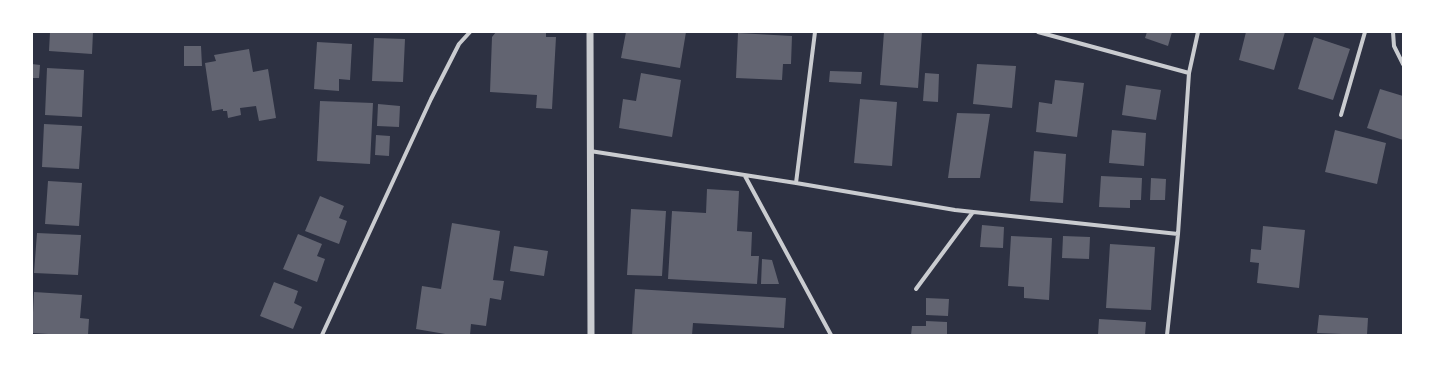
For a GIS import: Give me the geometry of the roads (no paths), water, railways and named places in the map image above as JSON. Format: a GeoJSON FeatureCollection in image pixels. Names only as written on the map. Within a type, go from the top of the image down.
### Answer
{"type":"FeatureCollection","features":[{"type":"Feature","properties":{"kind":"street"},"geometry":{"type":"LineString","coordinates":[[322,335],[431,99],[459,44],[470,32]]}},
{"type":"Feature","properties":{"kind":"street"},"geometry":{"type":"LineString","coordinates":[[590,32],[591,335]]}},
{"type":"Feature","properties":{"kind":"street"},"geometry":{"type":"LineString","coordinates":[[796,183],[816,32]]}},
{"type":"Feature","properties":{"kind":"street"},"geometry":{"type":"LineString","coordinates":[[1038,32],[1189,73]]}},
{"type":"Feature","properties":{"kind":"street"},"geometry":{"type":"LineString","coordinates":[[1167,335],[1178,234],[1189,73],[1198,32]]}},
{"type":"Feature","properties":{"kind":"street"},"geometry":{"type":"LineString","coordinates":[[1341,115],[1365,32]]}},
{"type":"Feature","properties":{"kind":"street"},"geometry":{"type":"LineString","coordinates":[[1393,32],[1394,46],[1403,64]]}},
{"type":"Feature","properties":{"kind":"street"},"geometry":{"type":"LineString","coordinates":[[590,151],[973,212],[1178,234]]}},
{"type":"Feature","properties":{"kind":"street"},"geometry":{"type":"LineString","coordinates":[[745,176],[832,335]]}},
{"type":"Feature","properties":{"kind":"street"},"geometry":{"type":"LineString","coordinates":[[916,288],[973,212]]}}]}
